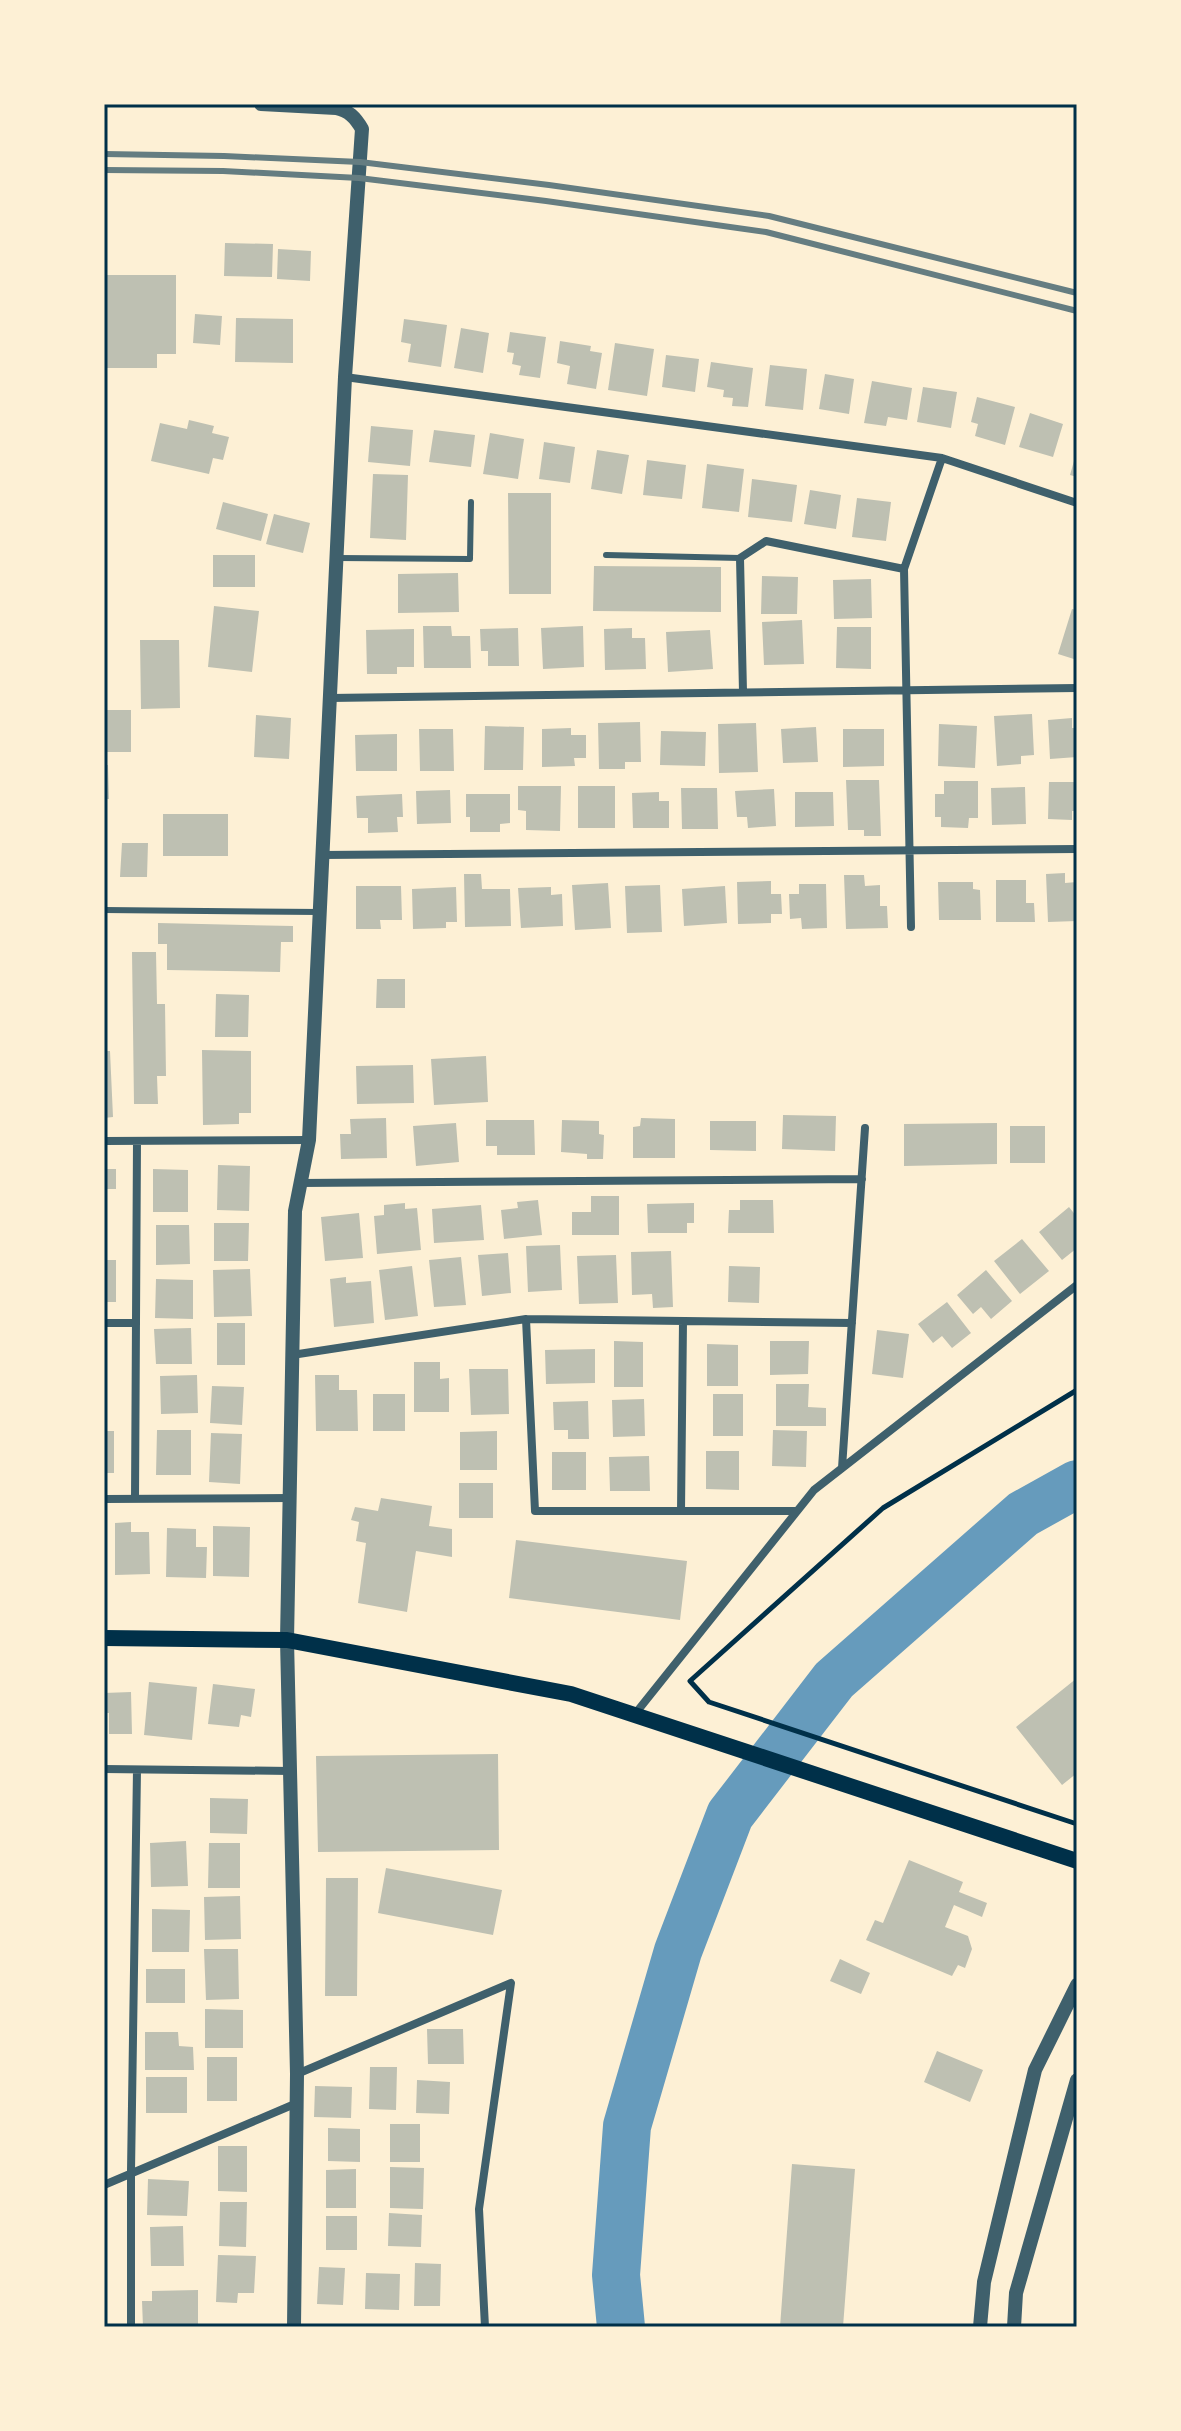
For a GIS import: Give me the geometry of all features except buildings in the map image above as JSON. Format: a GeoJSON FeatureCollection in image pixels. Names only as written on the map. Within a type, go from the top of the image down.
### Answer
{"type":"FeatureCollection","features":[{"type":"Feature","properties":{"kind":"main road"},"geometry":{"type":"LineString","coordinates":[[104,1638],[287,1640],[571,1694],[1077,1861]]}},
{"type":"Feature","properties":{"kind":"street"},"geometry":{"type":"LineString","coordinates":[[261,104],[345,110],[356,118],[362,129],[345,377],[309,1140],[295,1211],[287,1640],[297,2074],[294,2327]]}},
{"type":"Feature","properties":{"kind":"street"},"geometry":{"type":"LineString","coordinates":[[345,377],[942,458],[1077,503]]}},
{"type":"Feature","properties":{"kind":"street"},"geometry":{"type":"LineString","coordinates":[[911,927],[904,569],[942,458]]}},
{"type":"Feature","properties":{"kind":"street"},"geometry":{"type":"LineString","coordinates":[[743,692],[740,558],[766,541],[904,569]]}},
{"type":"Feature","properties":{"kind":"street"},"geometry":{"type":"LineString","coordinates":[[330,698],[1077,688]]}},
{"type":"Feature","properties":{"kind":"street"},"geometry":{"type":"LineString","coordinates":[[322,855],[1077,849]]}},
{"type":"Feature","properties":{"kind":"street"},"geometry":{"type":"LineString","coordinates":[[842,1468],[865,1128]]}},
{"type":"Feature","properties":{"kind":"street"},"geometry":{"type":"LineString","coordinates":[[104,1141],[309,1140]]}},
{"type":"Feature","properties":{"kind":"street"},"geometry":{"type":"LineString","coordinates":[[135,1499],[137,1141]]}},
{"type":"Feature","properties":{"kind":"street"},"geometry":{"type":"LineString","coordinates":[[300,1183],[862,1179]]}},
{"type":"Feature","properties":{"kind":"street"},"geometry":{"type":"LineString","coordinates":[[635,1715],[814,1490],[1077,1285]]}},
{"type":"Feature","properties":{"kind":"street"},"geometry":{"type":"LineString","coordinates":[[292,1355],[526,1319],[852,1323]]}},
{"type":"Feature","properties":{"kind":"street"},"geometry":{"type":"LineString","coordinates":[[526,1319],[535,1511],[797,1511]]}},
{"type":"Feature","properties":{"kind":"street"},"geometry":{"type":"LineString","coordinates":[[681,1511],[683,1321]]}},
{"type":"Feature","properties":{"kind":"street"},"geometry":{"type":"LineString","coordinates":[[104,1323],[136,1323]]}},
{"type":"Feature","properties":{"kind":"street"},"geometry":{"type":"LineString","coordinates":[[104,1499],[290,1498]]}},
{"type":"Feature","properties":{"kind":"street"},"geometry":{"type":"LineString","coordinates":[[104,1769],[291,1771]]}},
{"type":"Feature","properties":{"kind":"street"},"geometry":{"type":"LineString","coordinates":[[131,2327],[137,1770]]}},
{"type":"Feature","properties":{"kind":"street"},"geometry":{"type":"LineString","coordinates":[[297,2074],[511,1983],[479,2209],[485,2327]]}},
{"type":"Feature","properties":{"kind":"street"},"geometry":{"type":"LineString","coordinates":[[980,2327],[984,2282],[1035,2070],[1077,1985]]}},
{"type":"Feature","properties":{"kind":"street"},"geometry":{"type":"LineString","coordinates":[[1014,2327],[1016,2293],[1077,2080]]}},
{"type":"Feature","properties":{"kind":"street"},"geometry":{"type":"LineString","coordinates":[[104,2185],[297,2103]]}},
{"type":"Feature","properties":{"kind":"lane"},"geometry":{"type":"LineString","coordinates":[[336,558],[470,559],[471,502]]}},
{"type":"Feature","properties":{"kind":"lane"},"geometry":{"type":"LineString","coordinates":[[606,555],[740,558]]}},
{"type":"Feature","properties":{"kind":"lane"},"geometry":{"type":"LineString","coordinates":[[104,910],[320,912]]}},
{"type":"Feature","properties":{"kind":"path"},"geometry":{"type":"LineString","coordinates":[[1077,1390],[883,1508],[690,1681],[709,1702],[1077,1824]]}},
{"type":"Feature","properties":{"kind":"waterway"},"geometry":{"type":"LineString","coordinates":[[621,2327],[616,2275],[627,2126],[678,1951],[730,1815],[834,1680],[1023,1514],[1077,1484]]}},
{"type":"Feature","properties":{"kind":"railway"},"geometry":{"type":"LineString","coordinates":[[104,154],[360,162],[769,216],[1077,293]]}},
{"type":"Feature","properties":{"kind":"railway"},"geometry":{"type":"LineString","coordinates":[[104,170],[223,171],[359,178],[766,232],[1077,311]]}}]}
